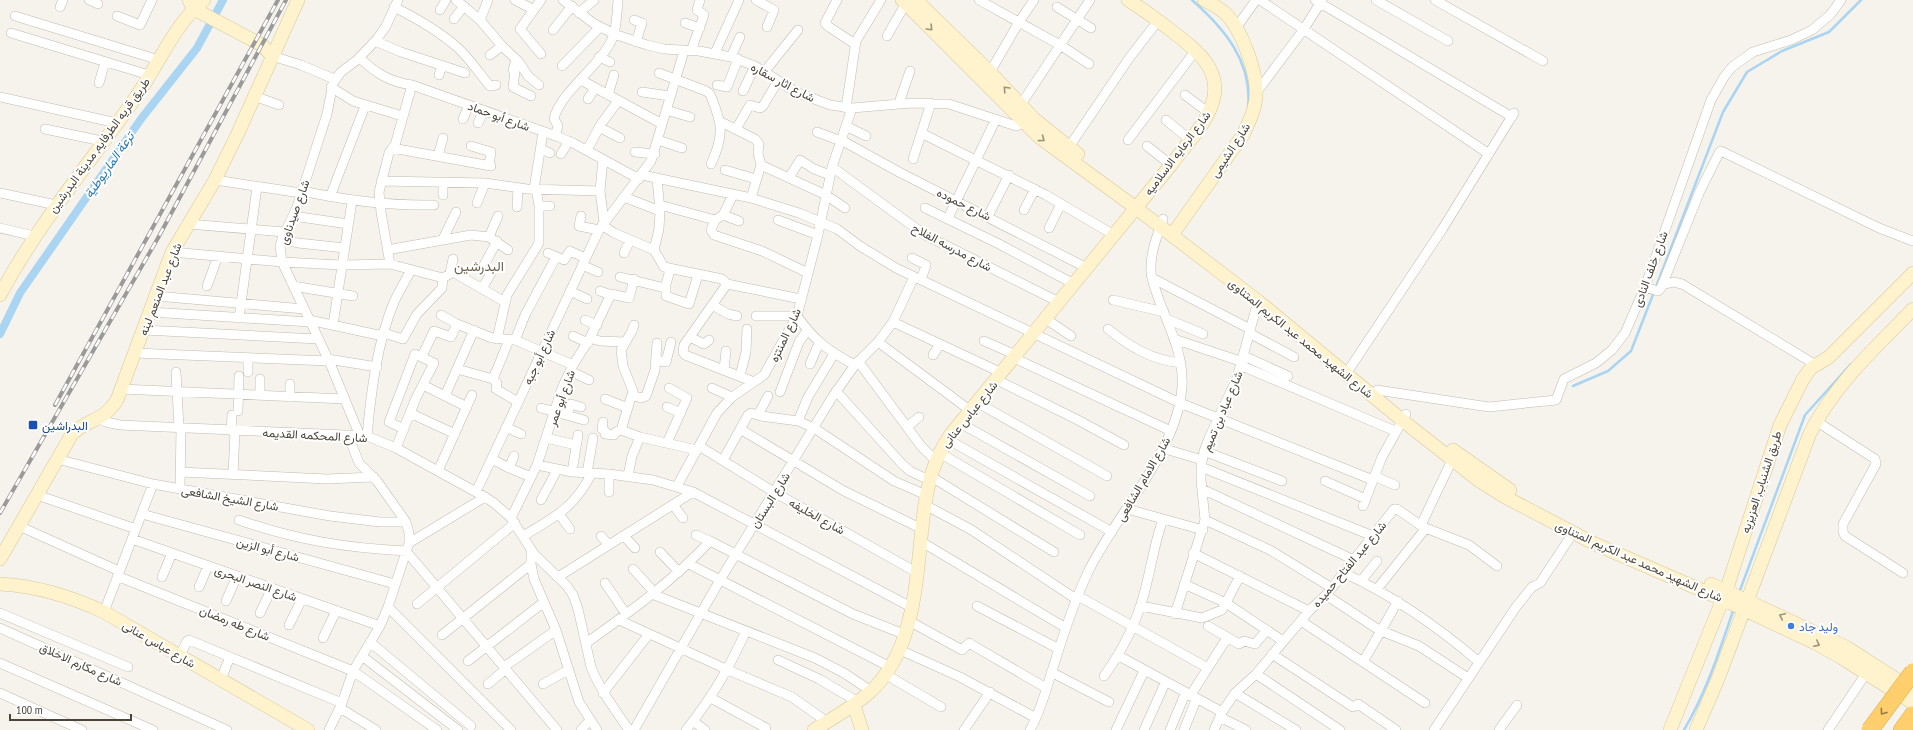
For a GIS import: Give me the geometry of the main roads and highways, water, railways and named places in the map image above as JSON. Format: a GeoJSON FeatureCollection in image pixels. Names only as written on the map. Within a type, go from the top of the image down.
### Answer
{"type":"FeatureCollection","features":[{"type":"Feature","properties":{"kind":"highway"},"geometry":{"type":"LineString","coordinates":[[1870,730],[1913,672]]}},
{"type":"Feature","properties":{"kind":"highway"},"geometry":{"type":"LineString","coordinates":[[1902,730],[1913,715]]}},
{"type":"Feature","properties":{"kind":"main road","name":"شارع عبد المنعم لبنه"},"geometry":{"type":"LineString","coordinates":[[0,559],[72,434],[83,425],[99,419],[112,408],[144,330],[172,252],[215,180],[298,0]]}},
{"type":"Feature","properties":{"kind":"main road","name":"شارع الرعايه الاسلاميه"},"geometry":{"type":"LineString","coordinates":[[1128,0],[1196,50],[1206,61],[1212,75],[1214,96],[1209,113],[1171,165],[1139,204]]}},
{"type":"Feature","properties":{"kind":"main road","name":"شارع الشهيد محمد عبد الكريم المتناوى"},"geometry":{"type":"LineString","coordinates":[[908,1],[990,72],[1018,109]]}},
{"type":"Feature","properties":{"kind":"main road","name":"شارع الشهيد محمد عبد الكريم المتناوى"},"geometry":{"type":"LineString","coordinates":[[908,1],[1018,109],[1030,122],[1039,137],[1139,204]]}},
{"type":"Feature","properties":{"kind":"main road","name":"شارع الشيمى"},"geometry":{"type":"LineString","coordinates":[[1174,232],[1243,135],[1251,118],[1256,93],[1249,57],[1236,28],[1226,14],[1211,1]]}},
{"type":"Feature","properties":{"kind":"main road"},"geometry":{"type":"LineString","coordinates":[[200,5],[273,52]]}},
{"type":"Feature","properties":{"kind":"main road"},"geometry":{"type":"LineString","coordinates":[[200,5],[237,28]]}},
{"type":"Feature","properties":{"kind":"main road","name":"طريق قريه الطرفايه, مدينة البدرشين"},"geometry":{"type":"LineString","coordinates":[[0,295],[34,236],[102,141],[118,123],[184,20],[200,5]]}},
{"type":"Feature","properties":{"kind":"main road","name":"شارع الشهيد محمد عبد الكريم المتناوى"},"geometry":{"type":"LineString","coordinates":[[1030,122],[1069,147],[1404,417],[1452,460],[1491,489],[1573,533],[1724,595]]}},
{"type":"Feature","properties":{"kind":"main road","name":"شارع عباس عنانى"},"geometry":{"type":"LineString","coordinates":[[814,730],[856,704],[871,691],[888,671],[900,650],[906,635],[912,607],[925,500],[937,456],[947,439],[1139,204]]}},
{"type":"Feature","properties":{"kind":"main road","name":"شارع الشهيد محمد عبد الكريم المتناوى"},"geometry":{"type":"LineString","coordinates":[[1174,232],[1258,301],[1350,368],[1377,390],[1404,417],[1502,485],[1540,507],[1604,540],[1746,605],[1832,640],[1870,668]]}},
{"type":"Feature","properties":{"kind":"main road","name":"طريق الشنباب, العزيزيه"},"geometry":{"type":"LineString","coordinates":[[1670,730],[1724,595],[1780,425],[1803,379],[1811,368],[1829,356],[1913,273]]}},
{"type":"Feature","properties":{"kind":"main road"},"geometry":{"type":"LineString","coordinates":[[1696,730],[1718,679],[1804,445],[1816,421],[1837,388],[1913,309]]}},
{"type":"Feature","properties":{"kind":"main road","name":"شارع عباس عنانى"},"geometry":{"type":"LineString","coordinates":[[0,584],[20,585],[49,591],[77,600],[104,612],[308,730]]}},
{"type":"Feature","properties":{"kind":"main road"},"geometry":{"type":"LineString","coordinates":[[1870,668],[1913,690]]}},
{"type":"Feature","properties":{"kind":"main road"},"geometry":{"type":"LineString","coordinates":[[1870,668],[1913,703]]}},
{"type":"Feature","properties":{"kind":"main road"},"geometry":{"type":"LineString","coordinates":[[856,704],[862,730]]}},
{"type":"Feature","properties":{"kind":"waterway","name":"ترعة الماريوطية"},"geometry":{"type":"LineString","coordinates":[[0,334],[20,293],[141,119],[197,48],[223,0]]}},
{"type":"Feature","properties":{"kind":"waterway"},"geometry":{"type":"LineString","coordinates":[[1192,0],[1215,22],[1234,47],[1246,76],[1248,108]]}},
{"type":"Feature","properties":{"kind":"waterway"},"geometry":{"type":"LineString","coordinates":[[1656,287],[1723,112],[1747,72],[1782,51],[1829,32],[1861,0]]}},
{"type":"Feature","properties":{"kind":"waterway"},"geometry":{"type":"LineString","coordinates":[[1573,386],[1608,371],[1631,351],[1654,292]]}},
{"type":"Feature","properties":{"kind":"waterway"},"geometry":{"type":"LineString","coordinates":[[1739,593],[1805,415],[1851,364]]}},
{"type":"Feature","properties":{"kind":"waterway"},"geometry":{"type":"LineString","coordinates":[[1684,730],[1699,702],[1733,611]]}},
{"type":"Feature","properties":{"kind":"railway"},"geometry":{"type":"LineString","coordinates":[[55,405],[278,0]]}},
{"type":"Feature","properties":{"kind":"railway"},"geometry":{"type":"LineString","coordinates":[[0,513],[158,238],[286,0]]}},
{"type":"Feature","properties":{"kind":"place","name":"البدراشين"},"geometry":{"type":"Point","coordinates":[33,425]}},
{"type":"Feature","properties":{"kind":"place","name":"وليد جاد"},"geometry":{"type":"Point","coordinates":[1791,626]}},
{"type":"Feature","properties":{"kind":"district","name":"البدرشين"},"geometry":{"type":"Point","coordinates":[479,266]}}]}
